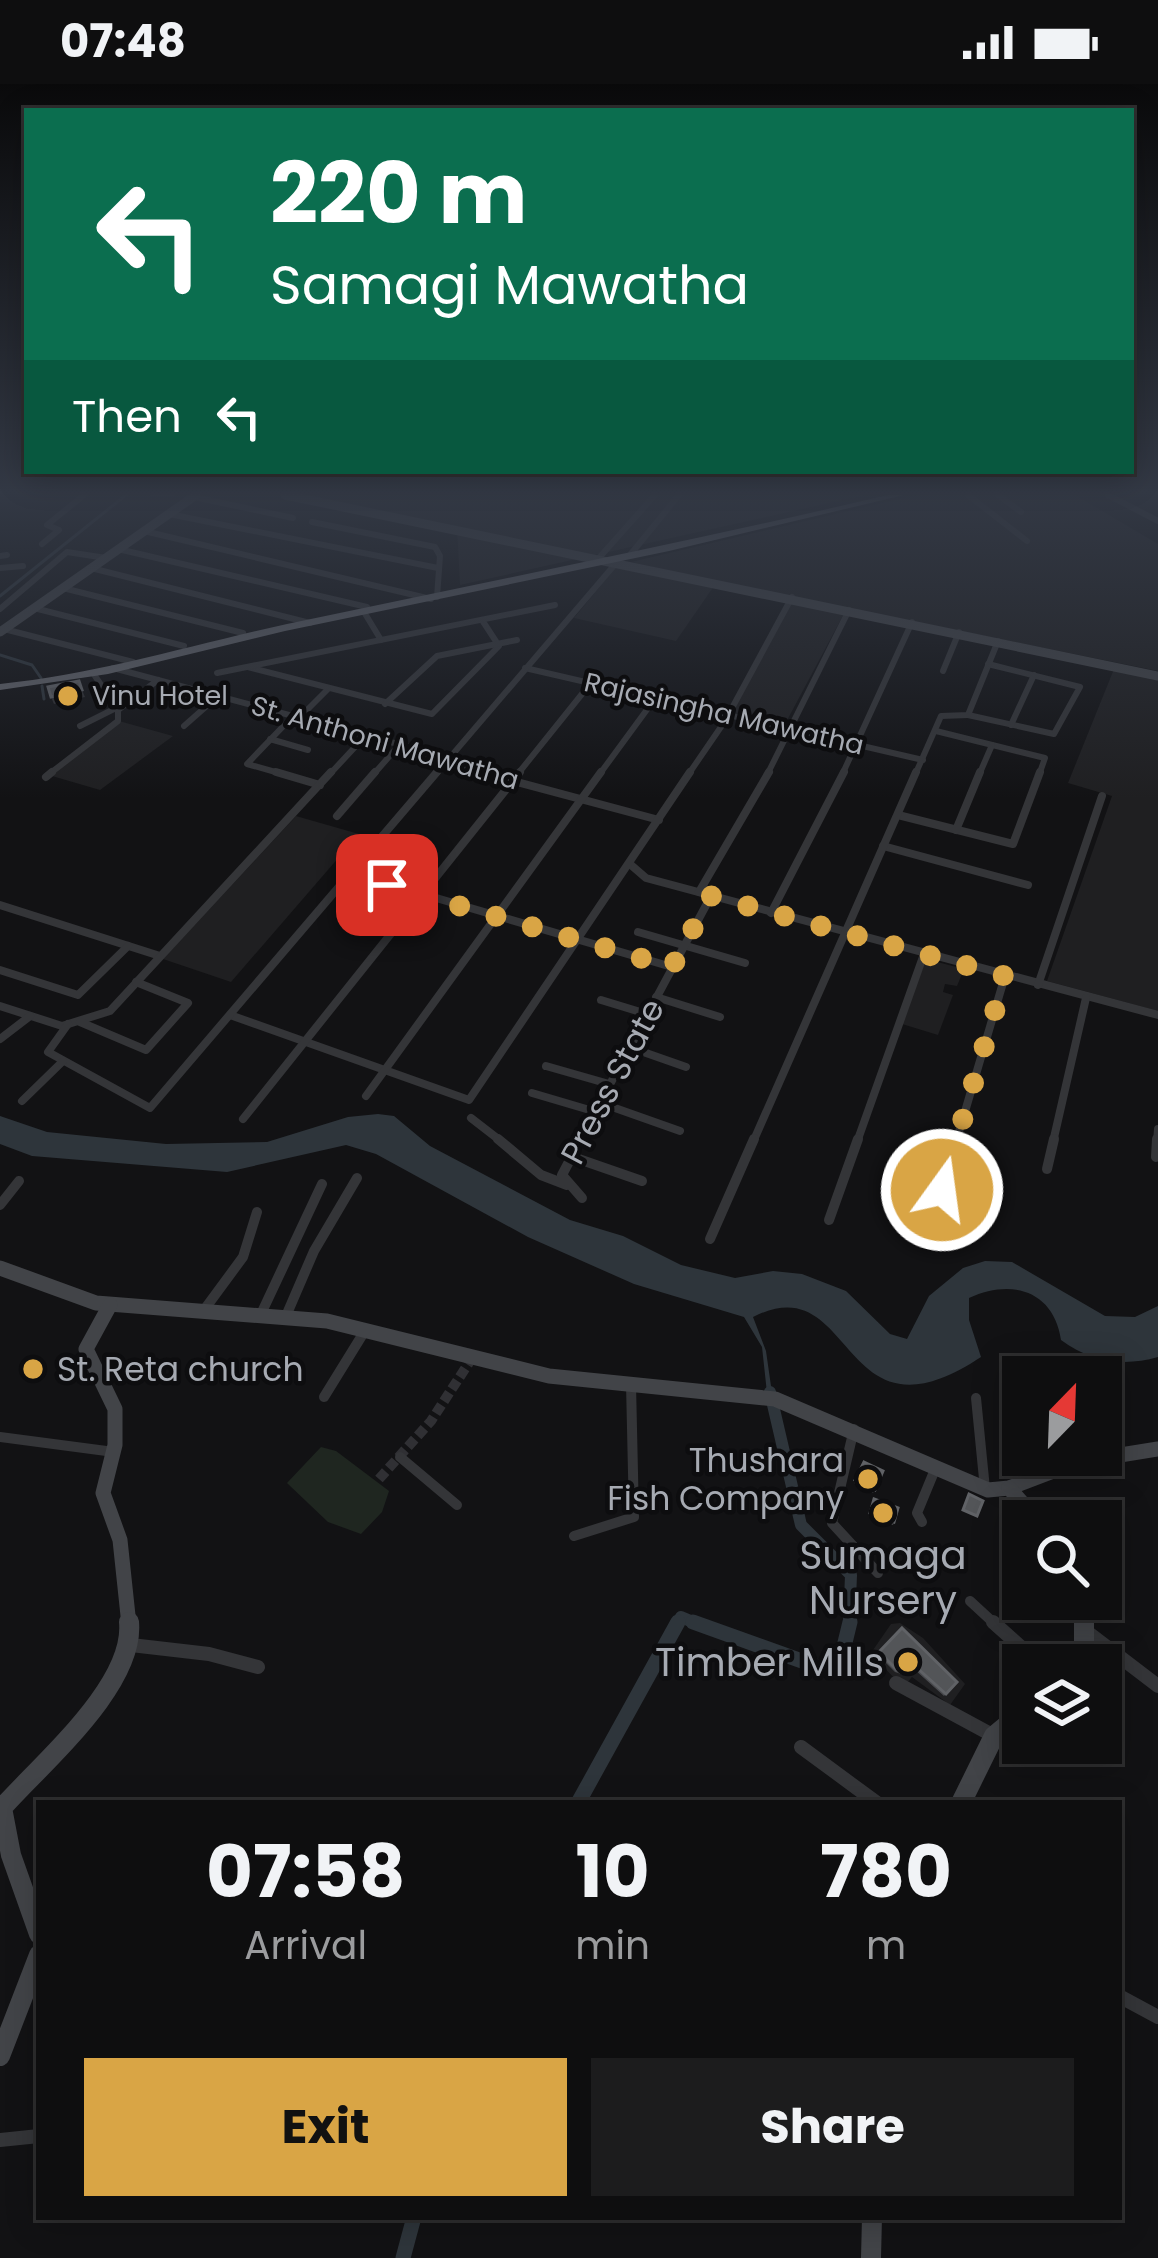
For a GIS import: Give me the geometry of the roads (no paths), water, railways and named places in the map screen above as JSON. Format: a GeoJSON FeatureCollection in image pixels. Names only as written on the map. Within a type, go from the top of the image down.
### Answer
{"type":"FeatureCollection","features":[{"type":"Feature","properties":{"kind":"highway"},"geometry":{"type":"LineString","coordinates":[[0,687],[93,673],[431,596]]}},
{"type":"Feature","properties":{"kind":"highway"},"geometry":{"type":"LineString","coordinates":[[160,655],[307,622]]}},
{"type":"Feature","properties":{"kind":"street"},"geometry":{"type":"LineString","coordinates":[[2,631],[51,596]]}},
{"type":"Feature","properties":{"kind":"street"},"geometry":{"type":"LineString","coordinates":[[97,596],[243,633]]}},
{"type":"Feature","properties":{"kind":"street"},"geometry":{"type":"LineString","coordinates":[[205,596],[307,622]]}},
{"type":"Feature","properties":{"kind":"street"},"geometry":{"type":"LineString","coordinates":[[309,596],[365,610],[381,640]]}},
{"type":"Feature","properties":{"kind":"street"},"geometry":{"type":"LineString","coordinates":[[368,733],[110,1011],[73,1023],[48,1049],[150,1108],[447,764],[579,596]]}},
{"type":"Feature","properties":{"kind":"street"},"geometry":{"type":"LineString","coordinates":[[230,1015],[469,1100],[727,716],[792,597],[1158,676]]}},
{"type":"Feature","properties":{"kind":"street"},"geometry":{"type":"LineString","coordinates":[[217,673],[556,605]]}},
{"type":"Feature","properties":{"kind":"street"},"geometry":{"type":"LineString","coordinates":[[34,608],[184,646]]}},
{"type":"Feature","properties":{"kind":"street"},"geometry":{"type":"LineString","coordinates":[[699,892],[794,729],[849,610]]}},
{"type":"Feature","properties":{"kind":"street"},"geometry":{"type":"LineString","coordinates":[[482,620],[500,643]]}},
{"type":"Feature","properties":{"kind":"street"},"geometry":{"type":"LineString","coordinates":[[771,913],[859,744],[912,622]]}},
{"type":"Feature","properties":{"kind":"street"},"geometry":{"type":"LineString","coordinates":[[2,631],[133,662]]}},
{"type":"Feature","properties":{"kind":"street"},"geometry":{"type":"LineString","coordinates":[[943,671],[959,632]]}},
{"type":"Feature","properties":{"kind":"street"},"geometry":{"type":"LineString","coordinates":[[385,704],[431,659],[517,640]]}},
{"type":"Feature","properties":{"kind":"street"},"geometry":{"type":"LineString","coordinates":[[968,716],[998,641]]}},
{"type":"Feature","properties":{"kind":"street"},"geometry":{"type":"LineString","coordinates":[[246,667],[432,715],[500,643]]}},
{"type":"Feature","properties":{"kind":"street"},"geometry":{"type":"LineString","coordinates":[[710,1239],[943,713],[1057,734],[1076,698],[1077,684],[988,664]]}},
{"type":"Feature","properties":{"kind":"street","name":"St. Anthoni Mawatha"},"geometry":{"type":"LineString","coordinates":[[112,668],[368,733],[442,756],[447,764],[659,820]]}},
{"type":"Feature","properties":{"kind":"street","name":"Rajasingha Mawatha"},"geometry":{"type":"LineString","coordinates":[[525,668],[923,760]]}},
{"type":"Feature","properties":{"kind":"street"},"geometry":{"type":"LineString","coordinates":[[46,778],[118,721],[117,709],[93,673]]}},
{"type":"Feature","properties":{"kind":"street"},"geometry":{"type":"LineString","coordinates":[[1011,725],[1034,675]]}},
{"type":"Feature","properties":{"kind":"street"},"geometry":{"type":"LineString","coordinates":[[80,726],[117,709],[158,680]]}},
{"type":"Feature","properties":{"kind":"street"},"geometry":{"type":"LineString","coordinates":[[243,1119],[590,684]]}},
{"type":"Feature","properties":{"kind":"street"},"geometry":{"type":"LineString","coordinates":[[320,785],[247,764],[328,689]]}},
{"type":"Feature","properties":{"kind":"street"},"geometry":{"type":"LineString","coordinates":[[184,726],[218,696]]}},
{"type":"Feature","properties":{"kind":"street"},"geometry":{"type":"LineString","coordinates":[[366,1096],[655,700]]}},
{"type":"Feature","properties":{"kind":"street"},"geometry":{"type":"LineString","coordinates":[[898,815],[1013,844],[1028,815],[1047,760],[935,731]]}},
{"type":"Feature","properties":{"kind":"street"},"geometry":{"type":"LineString","coordinates":[[270,739],[308,750]]}},
{"type":"Feature","properties":{"kind":"street"},"geometry":{"type":"LineString","coordinates":[[337,816],[401,743]]}},
{"type":"Feature","properties":{"kind":"street"},"geometry":{"type":"LineString","coordinates":[[956,830],[992,745]]}},
{"type":"Feature","properties":{"kind":"street"},"geometry":{"type":"LineString","coordinates":[[1038,985],[1102,796]]}},
{"type":"Feature","properties":{"kind":"street"},"geometry":{"type":"LineString","coordinates":[[883,846],[1028,885]]}},
{"type":"Feature","properties":{"kind":"street"},"geometry":{"type":"LineString","coordinates":[[631,865],[646,878],[1158,1015]]}},
{"type":"Feature","properties":{"kind":"street"},"geometry":{"type":"LineString","coordinates":[[351,873],[672,967]]}},
{"type":"Feature","properties":{"kind":"street","name":"Press State"},"geometry":{"type":"LineString","coordinates":[[582,1198],[562,1174],[711,896]]}},
{"type":"Feature","properties":{"kind":"street"},"geometry":{"type":"LineString","coordinates":[[0,905],[160,956]]}},
{"type":"Feature","properties":{"kind":"street"},"geometry":{"type":"LineString","coordinates":[[638,932],[745,963]]}},
{"type":"Feature","properties":{"kind":"street"},"geometry":{"type":"LineString","coordinates":[[0,970],[78,995],[128,946]]}},
{"type":"Feature","properties":{"kind":"street"},"geometry":{"type":"LineString","coordinates":[[829,1220],[924,954]]}},
{"type":"Feature","properties":{"kind":"street"},"geometry":{"type":"LineString","coordinates":[[942,1190],[1005,976]]}},
{"type":"Feature","properties":{"kind":"street"},"geometry":{"type":"LineString","coordinates":[[0,1006],[73,1023],[146,1051],[188,1003],[136,982]]}},
{"type":"Feature","properties":{"kind":"street"},"geometry":{"type":"LineString","coordinates":[[656,997],[720,1017]]}},
{"type":"Feature","properties":{"kind":"street"},"geometry":{"type":"LineString","coordinates":[[1048,1169],[1086,998]]}},
{"type":"Feature","properties":{"kind":"street"},"geometry":{"type":"LineString","coordinates":[[601,1000],[647,1014]]}},
{"type":"Feature","properties":{"kind":"street"},"geometry":{"type":"LineString","coordinates":[[0,1039],[30,1016]]}},
{"type":"Feature","properties":{"kind":"street"},"geometry":{"type":"LineString","coordinates":[[629,1047],[686,1066]]}},
{"type":"Feature","properties":{"kind":"street"},"geometry":{"type":"LineString","coordinates":[[22,1101],[62,1061]]}},
{"type":"Feature","properties":{"kind":"street"},"geometry":{"type":"LineString","coordinates":[[545,1066],[609,1084]]}},
{"type":"Feature","properties":{"kind":"street"},"geometry":{"type":"LineString","coordinates":[[532,1094],[680,1131]]}},
{"type":"Feature","properties":{"kind":"street"},"geometry":{"type":"LineString","coordinates":[[470,1118],[496,1133],[545,1181],[567,1185]]}},
{"type":"Feature","properties":{"kind":"street"},"geometry":{"type":"LineString","coordinates":[[1156,1156],[1158,1129]]}},
{"type":"Feature","properties":{"kind":"street"},"geometry":{"type":"LineString","coordinates":[[570,1156],[642,1181]]}},
{"type":"Feature","properties":{"kind":"street"},"geometry":{"type":"LineString","coordinates":[[286,1316],[314,1251],[357,1178]]}},
{"type":"Feature","properties":{"kind":"street"},"geometry":{"type":"LineString","coordinates":[[0,1205],[19,1181]]}},
{"type":"Feature","properties":{"kind":"street"},"geometry":{"type":"LineString","coordinates":[[261,1314],[322,1184]]}},
{"type":"Feature","properties":{"kind":"street"},"geometry":{"type":"LineString","coordinates":[[204,1310],[243,1257],[257,1212]]}},
{"type":"Feature","properties":{"kind":"street"},"geometry":{"type":"LineString","coordinates":[[0,1268],[110,1305],[286,1316],[366,1329],[549,1376],[770,1398],[854,1429],[985,1489],[1009,1488],[1062,1466],[1156,1452]]}},
{"type":"Feature","properties":{"kind":"street"},"geometry":{"type":"LineString","coordinates":[[36,1926],[10,1855],[1,1808],[108,1690],[131,1645],[121,1540],[103,1492],[114,1452],[115,1408],[86,1349],[110,1305]]}},
{"type":"Feature","properties":{"kind":"street"},"geometry":{"type":"LineString","coordinates":[[324,1397],[366,1329]]}},
{"type":"Feature","properties":{"kind":"street"},"geometry":{"type":"LineString","coordinates":[[574,1536],[634,1517],[631,1384]]}},
{"type":"Feature","properties":{"kind":"street"},"geometry":{"type":"LineString","coordinates":[[976,1398],[985,1489]]}},
{"type":"Feature","properties":{"kind":"street"},"geometry":{"type":"LineString","coordinates":[[854,1429],[832,1523],[878,1573]]}},
{"type":"Feature","properties":{"kind":"street"},"geometry":{"type":"LineString","coordinates":[[0,1437],[114,1452]]}},
{"type":"Feature","properties":{"kind":"street"},"geometry":{"type":"LineString","coordinates":[[400,1457],[458,1505]]}},
{"type":"Feature","properties":{"kind":"street"},"geometry":{"type":"LineString","coordinates":[[922,1522],[920,1500],[936,1467]]}},
{"type":"Feature","properties":{"kind":"street"},"geometry":{"type":"LineString","coordinates":[[1009,1488],[1020,1500]]}},
{"type":"Feature","properties":{"kind":"street"},"geometry":{"type":"LineString","coordinates":[[970,1601],[1018,1644]]}},
{"type":"Feature","properties":{"kind":"street"},"geometry":{"type":"LineString","coordinates":[[1084,1620],[1084,1644]]}},
{"type":"Feature","properties":{"kind":"street"},"geometry":{"type":"LineString","coordinates":[[1086,1631],[1158,1686]]}},
{"type":"Feature","properties":{"kind":"street"},"geometry":{"type":"LineString","coordinates":[[131,1645],[209,1654],[258,1667]]}},
{"type":"Feature","properties":{"kind":"street"},"geometry":{"type":"LineString","coordinates":[[896,1682],[994,1736]]}},
{"type":"Feature","properties":{"kind":"street"},"geometry":{"type":"LineString","coordinates":[[962,1800],[994,1736],[1002,1729]]}},
{"type":"Feature","properties":{"kind":"street"},"geometry":{"type":"LineString","coordinates":[[801,1747],[873,1800]]}},
{"type":"Feature","properties":{"kind":"street"},"geometry":{"type":"LineString","coordinates":[[0,2056],[36,1963]]}},
{"type":"Feature","properties":{"kind":"street"},"geometry":{"type":"LineString","coordinates":[[1122,1998],[1158,2017]]}},
{"type":"Feature","properties":{"kind":"street"},"geometry":{"type":"LineString","coordinates":[[0,2140],[36,2136]]}},
{"type":"Feature","properties":{"kind":"street"},"geometry":{"type":"LineString","coordinates":[[872,2220],[874,2256]]}},
{"type":"Feature","properties":{"kind":"waterway"},"geometry":{"type":"LineString","coordinates":[[0,655],[32,665],[41,678]]}},
{"type":"Feature","properties":{"kind":"waterway"},"geometry":{"type":"LineString","coordinates":[[42,686],[44,699]]}},
{"type":"Feature","properties":{"kind":"waterway"},"geometry":{"type":"LineString","coordinates":[[770,1392],[801,1525],[851,1575],[849,1625]]}},
{"type":"Feature","properties":{"kind":"waterway"},"geometry":{"type":"LineString","coordinates":[[677,1625],[681,1617],[700,1625]]}},
{"type":"Feature","properties":{"kind":"waterway"},"geometry":{"type":"LineString","coordinates":[[580,1800],[678,1622]]}},
{"type":"Feature","properties":{"kind":"waterway"},"geometry":{"type":"LineString","coordinates":[[693,1622],[827,1670],[840,1663],[850,1622]]}},
{"type":"Feature","properties":{"kind":"waterway"},"geometry":{"type":"LineString","coordinates":[[403,2258],[413,2220]]}},
{"type":"Feature","properties":{"kind":"tunnel"},"geometry":{"type":"LineString","coordinates":[[379,1479],[431,1421],[472,1358]]}},
{"type":"Feature","properties":{"kind":"place","name":"Vinu Hotel"},"geometry":{"type":"Point","coordinates":[68,696]}},
{"type":"Feature","properties":{"kind":"place","name":"St. Reta church"},"geometry":{"type":"Point","coordinates":[33,1369]}},
{"type":"Feature","properties":{"kind":"place","name":"Thushara Fish Company"},"geometry":{"type":"Point","coordinates":[868,1479]}},
{"type":"Feature","properties":{"kind":"place","name":"Sumaga Nursery"},"geometry":{"type":"Point","coordinates":[883,1513]}},
{"type":"Feature","properties":{"kind":"place","name":"Timber Mills"},"geometry":{"type":"Point","coordinates":[908,1662]}}]}
